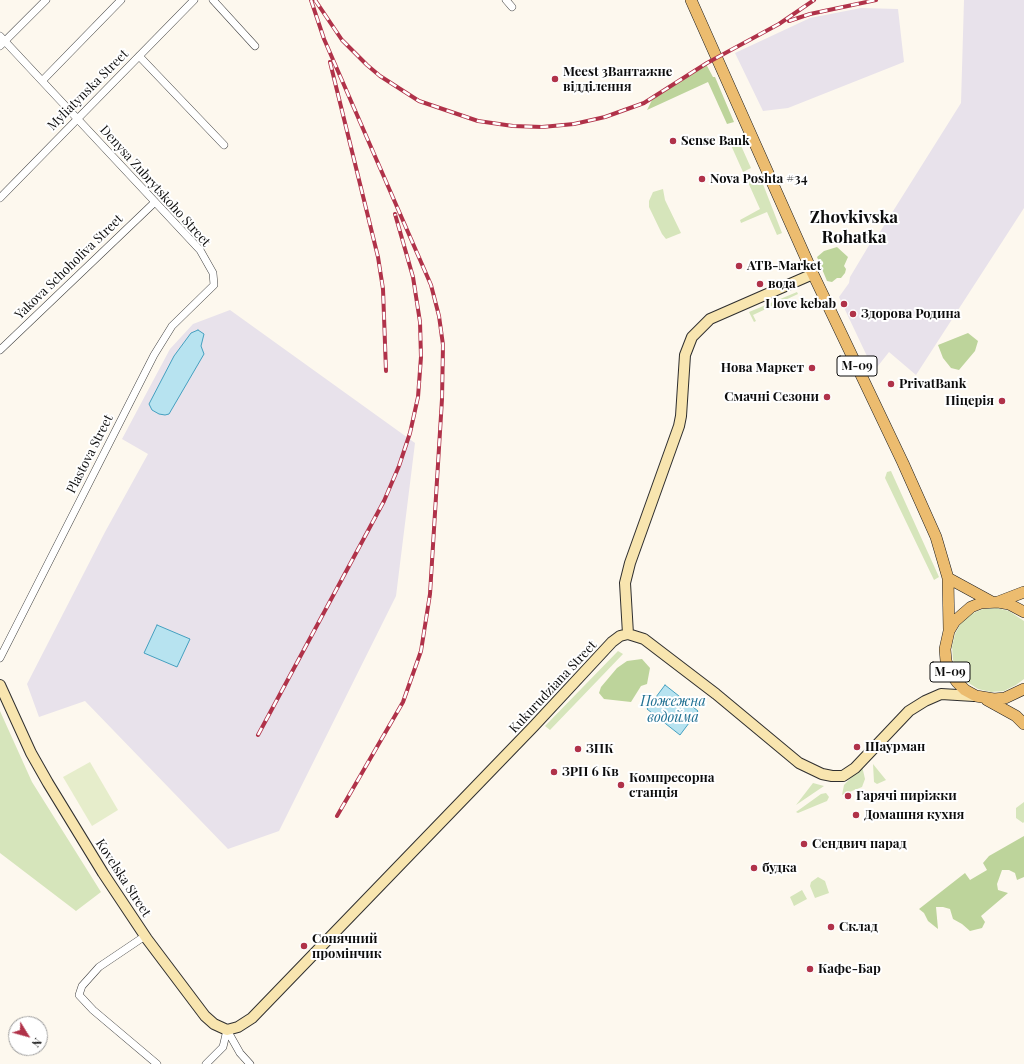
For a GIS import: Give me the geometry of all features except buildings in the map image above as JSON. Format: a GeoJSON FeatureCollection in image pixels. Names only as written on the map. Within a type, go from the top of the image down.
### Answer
{"type":"FeatureCollection","features":[{"type":"Feature","properties":{"kind":"main road","name":"М-09"},"geometry":{"type":"LineString","coordinates":[[691,0],[813,274],[903,463],[936,537],[948,578],[949,631],[945,649],[950,672],[965,690],[1016,716],[1024,724]]}},
{"type":"Feature","properties":{"kind":"main road"},"geometry":{"type":"LineString","coordinates":[[813,274],[710,319],[692,337],[685,355],[679,426],[630,562],[625,583],[628,634],[644,639],[716,694],[799,763],[822,774],[832,776],[843,776],[854,768],[909,711],[925,701],[941,694],[1006,698],[1024,689]]}},
{"type":"Feature","properties":{"kind":"main road"},"geometry":{"type":"LineString","coordinates":[[948,578],[995,602],[1024,592]]}},
{"type":"Feature","properties":{"kind":"main road"},"geometry":{"type":"LineString","coordinates":[[949,631],[955,621],[967,610],[981,603],[995,602],[1009,604],[1024,612]]}},
{"type":"Feature","properties":{"kind":"main road","name":"Kukurudziana Street"},"geometry":{"type":"LineString","coordinates":[[227,1030],[238,1027],[252,1018],[534,726],[612,642],[620,636],[628,634]]}},
{"type":"Feature","properties":{"kind":"main road","name":"Kovelska Street"},"geometry":{"type":"LineString","coordinates":[[0,685],[48,783],[103,873],[145,936],[205,1016],[214,1024],[227,1030]]}},
{"type":"Feature","properties":{"kind":"street"},"geometry":{"type":"LineString","coordinates":[[2,41],[46,0]]}},
{"type":"Feature","properties":{"kind":"street"},"geometry":{"type":"LineString","coordinates":[[42,81],[121,0]]}},
{"type":"Feature","properties":{"kind":"street","name":"Myliatynska Street"},"geometry":{"type":"LineString","coordinates":[[0,198],[194,0]]}},
{"type":"Feature","properties":{"kind":"street"},"geometry":{"type":"LineString","coordinates":[[213,0],[255,46]]}},
{"type":"Feature","properties":{"kind":"street"},"geometry":{"type":"LineString","coordinates":[[506,0],[512,7]]}},
{"type":"Feature","properties":{"kind":"street","name":"Denysa Zubrytskoho Street"},"geometry":{"type":"LineString","coordinates":[[2,41],[42,81],[200,250],[213,273]]}},
{"type":"Feature","properties":{"kind":"street"},"geometry":{"type":"LineString","coordinates":[[139,56],[224,145]]}},
{"type":"Feature","properties":{"kind":"street","name":"Yakova Schoholiva Street"},"geometry":{"type":"LineString","coordinates":[[0,350],[155,202]]}},
{"type":"Feature","properties":{"kind":"street","name":"Plastova Street"},"geometry":{"type":"LineString","coordinates":[[0,658],[154,354],[172,326],[214,285],[213,273]]}},
{"type":"Feature","properties":{"kind":"street"},"geometry":{"type":"LineString","coordinates":[[145,936],[99,967],[82,986],[79,995],[93,1010],[157,1064]]}},
{"type":"Feature","properties":{"kind":"street"},"geometry":{"type":"LineString","coordinates":[[206,1064],[222,1047],[227,1030]]}},
{"type":"Feature","properties":{"kind":"street"},"geometry":{"type":"LineString","coordinates":[[227,1030],[240,1053],[250,1064]]}},
{"type":"Feature","properties":{"kind":"shaded area"},"geometry":{"type":"Polygon","coordinates":[[[964,0],[1024,0],[1024,208],[916,375],[889,352],[874,371],[839,297],[849,283],[850,277],[871,242],[873,243],[961,103],[964,0]]]}},
{"type":"Feature","properties":{"kind":"shaded area"},"geometry":{"type":"Polygon","coordinates":[[[861,8],[898,9],[904,62],[788,108],[763,111],[735,53],[810,18],[861,8]]]}},
{"type":"Feature","properties":{"kind":"shaded area"},"geometry":{"type":"Polygon","coordinates":[[[230,310],[415,443],[396,596],[279,831],[228,849],[85,701],[39,717],[27,684],[105,532],[148,454],[122,439],[170,349],[193,324],[230,310]]]}},
{"type":"Feature","properties":{"kind":"green space"},"geometry":{"type":"Polygon","coordinates":[[[706,64],[713,77],[715,77],[734,122],[727,124],[708,82],[647,110],[653,98],[706,64]]]}},
{"type":"Feature","properties":{"kind":"green space"},"geometry":{"type":"Polygon","coordinates":[[[738,139],[751,168],[743,172],[730,143],[738,139]]]}},
{"type":"Feature","properties":{"kind":"green space"},"geometry":{"type":"Polygon","coordinates":[[[759,174],[782,233],[777,235],[767,212],[741,223],[740,220],[760,209],[747,180],[759,174]]]}},
{"type":"Feature","properties":{"kind":"green space"},"geometry":{"type":"Polygon","coordinates":[[[663,189],[665,200],[681,233],[666,239],[649,207],[649,201],[653,192],[663,189]]]}},
{"type":"Feature","properties":{"kind":"green space"},"geometry":{"type":"Polygon","coordinates":[[[837,247],[848,257],[844,266],[846,269],[845,273],[841,278],[837,278],[832,282],[827,281],[817,257],[824,251],[837,247]]]}},
{"type":"Feature","properties":{"kind":"green space"},"geometry":{"type":"Polygon","coordinates":[[[797,292],[798,294],[753,315],[756,321],[754,322],[749,312],[797,292]]]}},
{"type":"Feature","properties":{"kind":"green space"},"geometry":{"type":"Polygon","coordinates":[[[968,333],[978,341],[975,351],[959,370],[951,368],[943,358],[938,345],[968,333]]]}},
{"type":"Feature","properties":{"kind":"green space"},"geometry":{"type":"Polygon","coordinates":[[[891,471],[939,577],[934,580],[885,478],[887,472],[891,471]]]}},
{"type":"Feature","properties":{"kind":"green space"},"geometry":{"type":"Polygon","coordinates":[[[997,608],[1009,611],[1024,621],[1024,679],[1004,691],[991,692],[978,689],[967,682],[958,672],[953,660],[952,647],[955,634],[961,623],[971,614],[983,609],[997,608]]]}},
{"type":"Feature","properties":{"kind":"green space"},"geometry":{"type":"Polygon","coordinates":[[[618,651],[623,654],[550,730],[545,726],[618,651]]]}},
{"type":"Feature","properties":{"kind":"green space"},"geometry":{"type":"Polygon","coordinates":[[[642,659],[650,668],[647,684],[641,686],[631,702],[604,699],[599,693],[601,687],[617,668],[627,661],[642,659]]]}},
{"type":"Feature","properties":{"kind":"green space"},"geometry":{"type":"Polygon","coordinates":[[[0,711],[32,782],[101,892],[76,911],[0,853],[0,711]]]}},
{"type":"Feature","properties":{"kind":"green space"},"geometry":{"type":"Polygon","coordinates":[[[90,762],[118,810],[92,826],[63,777],[90,762]]]}},
{"type":"Feature","properties":{"kind":"green space"},"geometry":{"type":"Polygon","coordinates":[[[873,764],[886,780],[877,784],[874,782],[873,764]]]}},
{"type":"Feature","properties":{"kind":"green space"},"geometry":{"type":"Polygon","coordinates":[[[862,766],[865,779],[862,787],[842,795],[844,785],[862,766]]]}},
{"type":"Feature","properties":{"kind":"green space"},"geometry":{"type":"Polygon","coordinates":[[[813,783],[824,786],[796,805],[813,783]]]}},
{"type":"Feature","properties":{"kind":"green space"},"geometry":{"type":"Polygon","coordinates":[[[826,793],[829,797],[827,801],[798,813],[796,812],[821,794],[826,793]]]}},
{"type":"Feature","properties":{"kind":"green space"},"geometry":{"type":"Polygon","coordinates":[[[1024,802],[1023,823],[1016,818],[1016,808],[1024,802]]]}},
{"type":"Feature","properties":{"kind":"green space"},"geometry":{"type":"Polygon","coordinates":[[[1024,836],[1024,877],[1017,880],[1015,873],[1009,870],[1002,870],[997,884],[998,890],[1008,893],[981,916],[985,922],[982,928],[970,931],[953,919],[950,909],[943,907],[936,907],[938,929],[928,921],[924,913],[919,909],[965,873],[970,880],[987,870],[983,863],[989,856],[1024,836]]]}},
{"type":"Feature","properties":{"kind":"green space"},"geometry":{"type":"Polygon","coordinates":[[[818,877],[825,881],[829,893],[815,898],[810,886],[811,882],[818,877]]]}},
{"type":"Feature","properties":{"kind":"green space"},"geometry":{"type":"Polygon","coordinates":[[[802,890],[807,899],[794,906],[790,897],[802,890]]]}},
{"type":"Feature","properties":{"kind":"water"},"geometry":{"type":"Polygon","coordinates":[[[198,330],[204,334],[201,346],[204,354],[169,414],[159,414],[152,410],[149,404],[174,356],[191,333],[198,330]]]}},
{"type":"Feature","properties":{"kind":"water"},"geometry":{"type":"Polygon","coordinates":[[[157,625],[190,639],[177,667],[144,653],[157,625]]]}},
{"type":"Feature","properties":{"kind":"water","name":"Пожежна водойма"},"geometry":{"type":"Polygon","coordinates":[[[665,685],[698,711],[680,735],[647,709],[665,685]]]}},
{"type":"Feature","properties":{"kind":"railway"},"geometry":{"type":"LineString","coordinates":[[311,0],[324,39],[431,285],[439,316],[443,345],[442,399],[430,594],[421,651],[403,702],[337,816]]}},
{"type":"Feature","properties":{"kind":"railway"},"geometry":{"type":"LineString","coordinates":[[315,0],[342,40],[367,65],[380,76],[419,101],[478,121],[513,126],[542,127],[574,124],[605,117],[644,103],[707,63],[779,24],[814,0]]}},
{"type":"Feature","properties":{"kind":"railway"},"geometry":{"type":"LineString","coordinates":[[789,21],[810,14],[876,0]]}},
{"type":"Feature","properties":{"kind":"railway"},"geometry":{"type":"LineString","coordinates":[[330,62],[378,257],[383,289],[386,371]]}},
{"type":"Feature","properties":{"kind":"railway"},"geometry":{"type":"LineString","coordinates":[[258,735],[384,501],[399,466],[410,433],[418,397],[421,357],[420,322],[413,277],[395,214]]}},
{"type":"Feature","properties":{"kind":"place","name":"Meest 3Вантажне відділення"},"geometry":{"type":"Point","coordinates":[555,79]}},
{"type":"Feature","properties":{"kind":"place","name":"Sense Bank"},"geometry":{"type":"Point","coordinates":[673,141]}},
{"type":"Feature","properties":{"kind":"place","name":"Nova Poshta #34"},"geometry":{"type":"Point","coordinates":[702,179]}},
{"type":"Feature","properties":{"kind":"place","name":"ATB-Market"},"geometry":{"type":"Point","coordinates":[739,266]}},
{"type":"Feature","properties":{"kind":"place","name":"вода"},"geometry":{"type":"Point","coordinates":[760,284]}},
{"type":"Feature","properties":{"kind":"place","name":"I love kebab"},"geometry":{"type":"Point","coordinates":[844,304]}},
{"type":"Feature","properties":{"kind":"place","name":"Здорова Родина"},"geometry":{"type":"Point","coordinates":[853,314]}},
{"type":"Feature","properties":{"kind":"place","name":"Нова Маркет"},"geometry":{"type":"Point","coordinates":[812,368]}},
{"type":"Feature","properties":{"kind":"place","name":"PrivatBank"},"geometry":{"type":"Point","coordinates":[891,384]}},
{"type":"Feature","properties":{"kind":"place","name":"Смачні Сезони"},"geometry":{"type":"Point","coordinates":[827,397]}},
{"type":"Feature","properties":{"kind":"place","name":"Піцерія"},"geometry":{"type":"Point","coordinates":[1002,401]}},
{"type":"Feature","properties":{"kind":"place","name":"Шаурман"},"geometry":{"type":"Point","coordinates":[857,747]}},
{"type":"Feature","properties":{"kind":"place","name":"ЗПК"},"geometry":{"type":"Point","coordinates":[578,749]}},
{"type":"Feature","properties":{"kind":"place","name":"ЗРП 6 Кв"},"geometry":{"type":"Point","coordinates":[554,772]}},
{"type":"Feature","properties":{"kind":"place","name":"Компресорна станція"},"geometry":{"type":"Point","coordinates":[621,785]}},
{"type":"Feature","properties":{"kind":"place","name":"Гарячі пиріжки"},"geometry":{"type":"Point","coordinates":[848,796]}},
{"type":"Feature","properties":{"kind":"place","name":"Домашня кухня"},"geometry":{"type":"Point","coordinates":[856,815]}},
{"type":"Feature","properties":{"kind":"place","name":"Сендвич парад"},"geometry":{"type":"Point","coordinates":[804,844]}},
{"type":"Feature","properties":{"kind":"place","name":"будка"},"geometry":{"type":"Point","coordinates":[754,868]}},
{"type":"Feature","properties":{"kind":"place","name":"Склад"},"geometry":{"type":"Point","coordinates":[831,927]}},
{"type":"Feature","properties":{"kind":"place","name":"Сонячний промінчик"},"geometry":{"type":"Point","coordinates":[304,946]}},
{"type":"Feature","properties":{"kind":"place","name":"Кафе-Бар"},"geometry":{"type":"Point","coordinates":[810,969]}},
{"type":"Feature","properties":{"kind":"district","name":"Zhovkivska Rohatka"},"geometry":{"type":"Point","coordinates":[854,228]}}]}
